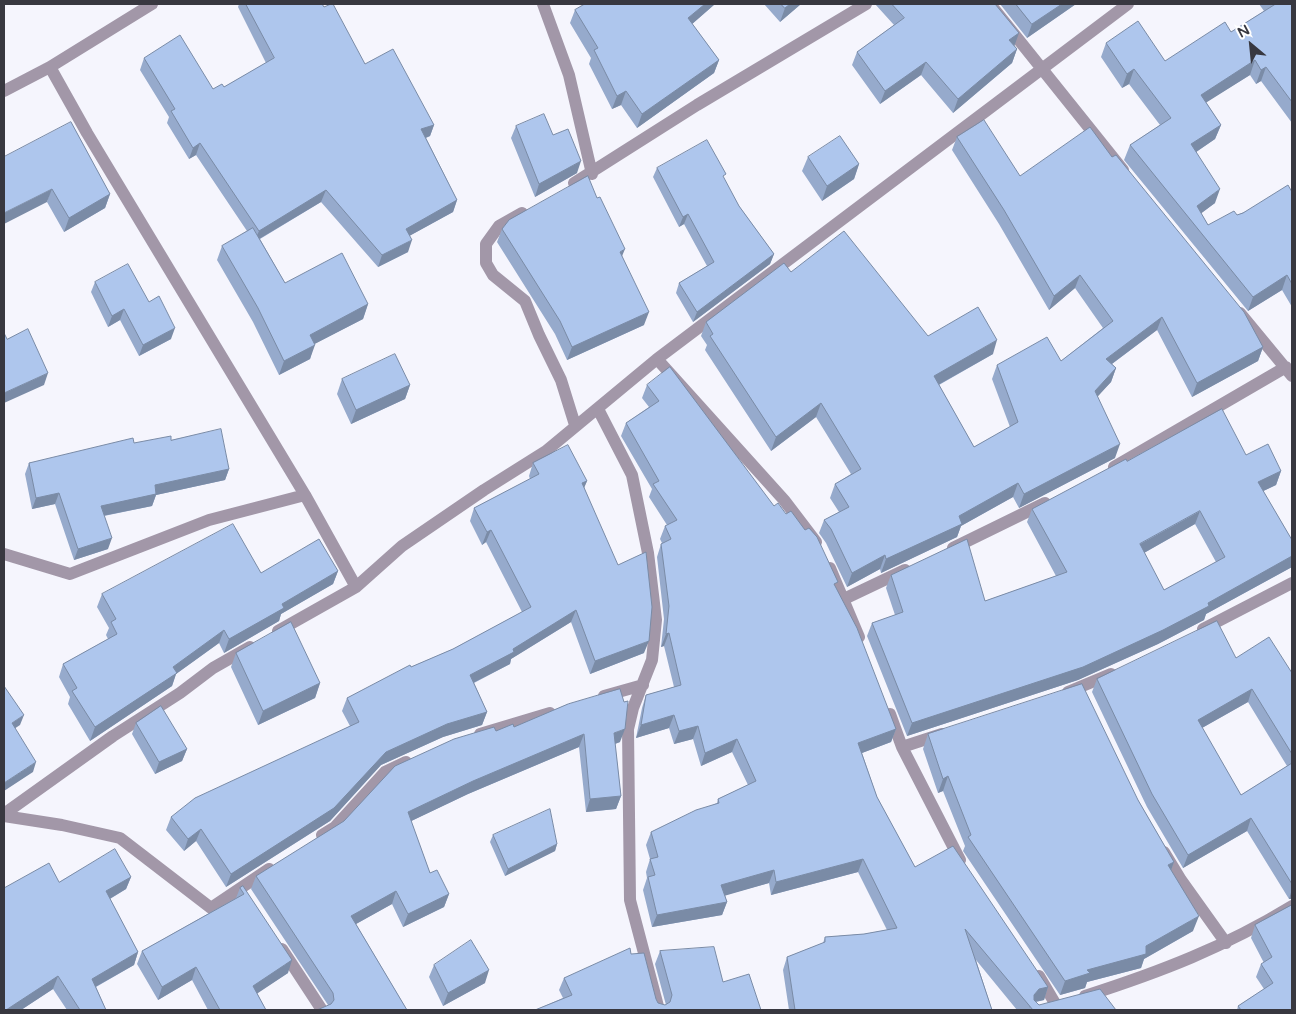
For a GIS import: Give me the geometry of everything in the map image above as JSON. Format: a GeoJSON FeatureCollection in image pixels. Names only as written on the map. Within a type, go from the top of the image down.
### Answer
{"type":"FeatureCollection","features":[{"type":"Feature","properties":{"kind":"street"},"geometry":{"type":"LineString","coordinates":[[4,91],[50,67],[152,4]]}},
{"type":"Feature","properties":{"kind":"street"},"geometry":{"type":"LineString","coordinates":[[543,4],[569,75],[592,174]]}},
{"type":"Feature","properties":{"kind":"street"},"geometry":{"type":"LineString","coordinates":[[561,191],[592,174],[697,105],[866,4]]}},
{"type":"Feature","properties":{"kind":"street"},"geometry":{"type":"LineString","coordinates":[[990,4],[1129,177]]}},
{"type":"Feature","properties":{"kind":"street"},"geometry":{"type":"LineString","coordinates":[[4,815],[113,736],[180,693],[213,668],[356,587],[402,546],[484,490],[546,451],[575,425],[598,410],[657,359],[1128,4]]}},
{"type":"Feature","properties":{"kind":"street"},"geometry":{"type":"LineString","coordinates":[[50,67],[87,133],[305,495],[356,587]]}},
{"type":"Feature","properties":{"kind":"street"},"geometry":{"type":"LineString","coordinates":[[530,208],[499,226],[486,244],[486,263],[493,275],[525,300],[538,335],[561,380],[575,425]]}},
{"type":"Feature","properties":{"kind":"street"},"geometry":{"type":"LineString","coordinates":[[1106,471],[1289,371],[1229,300]]}},
{"type":"Feature","properties":{"kind":"street"},"geometry":{"type":"LineString","coordinates":[[657,359],[784,500],[819,546],[844,599],[862,645]]}},
{"type":"Feature","properties":{"kind":"street"},"geometry":{"type":"LineString","coordinates":[[598,410],[632,475],[648,553],[656,620],[652,660],[633,708],[628,728],[630,900],[660,1010]]}},
{"type":"Feature","properties":{"kind":"street"},"geometry":{"type":"LineString","coordinates":[[4,554],[70,574],[210,520],[305,495]]}},
{"type":"Feature","properties":{"kind":"street"},"geometry":{"type":"LineString","coordinates":[[940,554],[1054,499]]}},
{"type":"Feature","properties":{"kind":"street"},"geometry":{"type":"LineString","coordinates":[[844,599],[914,566]]}},
{"type":"Feature","properties":{"kind":"street"},"geometry":{"type":"LineString","coordinates":[[1188,637],[1292,583]]}},
{"type":"Feature","properties":{"kind":"street"},"geometry":{"type":"LineString","coordinates":[[1053,697],[1083,692],[1126,667]]}},
{"type":"Feature","properties":{"kind":"street"},"geometry":{"type":"LineString","coordinates":[[595,698],[643,685]]}},
{"type":"Feature","properties":{"kind":"street"},"geometry":{"type":"LineString","coordinates":[[884,700],[902,747],[953,850],[969,874]]}},
{"type":"Feature","properties":{"kind":"street"},"geometry":{"type":"LineString","coordinates":[[465,738],[559,710]]}},
{"type":"Feature","properties":{"kind":"street"},"geometry":{"type":"LineString","coordinates":[[902,747],[959,728]]}},
{"type":"Feature","properties":{"kind":"street"},"geometry":{"type":"LineString","coordinates":[[311,842],[335,827],[385,772],[420,756]]}},
{"type":"Feature","properties":{"kind":"street"},"geometry":{"type":"LineString","coordinates":[[4,815],[120,838],[211,908],[243,891],[280,862]]}},
{"type":"Feature","properties":{"kind":"street"},"geometry":{"type":"LineString","coordinates":[[1159,843],[1181,880],[1226,943]]}},
{"type":"Feature","properties":{"kind":"street"},"geometry":{"type":"LineString","coordinates":[[1034,969],[1061,1004],[1160,971],[1226,943],[1292,906]]}},
{"type":"Feature","properties":{"kind":"street"},"geometry":{"type":"LineString","coordinates":[[273,936],[322,1010]]}},
{"type":"Feature","properties":{"kind":"building"},"geometry":{"type":"Polygon","coordinates":[[[246,4],[322,4],[324,7],[333,4],[365,64],[393,49],[434,125],[421,129],[457,200],[406,229],[412,240],[382,255],[326,190],[259,231],[200,143],[193,148],[171,111],[175,109],[144,58],[180,35],[213,89],[222,84],[224,87],[274,58],[246,4]]]}},
{"type":"Feature","properties":{"kind":"building"},"geometry":{"type":"Polygon","coordinates":[[[585,4],[705,4],[688,18],[719,60],[642,114],[626,91],[617,96],[594,50],[598,48],[575,10],[585,4]]]}},
{"type":"Feature","properties":{"kind":"building"},"geometry":{"type":"Polygon","coordinates":[[[781,4],[790,4],[785,8],[781,4]]]}},
{"type":"Feature","properties":{"kind":"building"},"geometry":{"type":"Polygon","coordinates":[[[892,4],[995,4],[1019,33],[1009,40],[1017,49],[958,99],[926,62],[885,91],[857,52],[904,18],[892,4]]]}},
{"type":"Feature","properties":{"kind":"building"},"geometry":{"type":"Polygon","coordinates":[[[1016,4],[1062,4],[1032,24],[1016,4]]]}},
{"type":"Feature","properties":{"kind":"building"},"geometry":{"type":"Polygon","coordinates":[[[1273,4],[1292,4],[1292,102],[1266,67],[1261,70],[1255,60],[1201,95],[1221,125],[1191,144],[1220,189],[1197,206],[1208,225],[1234,211],[1237,215],[1243,213],[1288,185],[1292,192],[1292,284],[1287,275],[1253,297],[1130,145],[1171,118],[1134,69],[1127,74],[1106,43],[1138,21],[1165,61],[1225,22],[1231,32],[1273,4]]]}},
{"type":"Feature","properties":{"kind":"building"},"geometry":{"type":"Polygon","coordinates":[[[544,114],[553,135],[568,129],[581,161],[539,184],[516,126],[544,114]]]}},
{"type":"Feature","properties":{"kind":"building"},"geometry":{"type":"Polygon","coordinates":[[[984,120],[1020,176],[1090,127],[1112,157],[1116,155],[1244,312],[1263,347],[1197,383],[1162,317],[1106,359],[1116,368],[1095,391],[1120,444],[1024,494],[1018,483],[959,516],[962,524],[886,559],[885,555],[852,573],[831,529],[824,520],[849,507],[835,484],[861,469],[821,403],[776,437],[710,336],[713,334],[706,322],[784,263],[791,272],[844,231],[928,336],[978,307],[997,340],[934,376],[974,447],[1018,422],[997,365],[1047,337],[1061,361],[1113,321],[1080,275],[1054,296],[1004,210],[957,137],[984,120]]]}},
{"type":"Feature","properties":{"kind":"building"},"geometry":{"type":"Polygon","coordinates":[[[71,122],[110,194],[69,218],[52,189],[4,213],[4,157],[71,122]]]}},
{"type":"Feature","properties":{"kind":"building"},"geometry":{"type":"Polygon","coordinates":[[[840,136],[859,164],[827,186],[808,157],[840,136]]]}},
{"type":"Feature","properties":{"kind":"building"},"geometry":{"type":"Polygon","coordinates":[[[707,140],[726,174],[723,176],[739,206],[774,254],[697,312],[679,283],[714,262],[688,214],[683,217],[657,168],[707,140]]]}},
{"type":"Feature","properties":{"kind":"building"},"geometry":{"type":"Polygon","coordinates":[[[588,176],[597,198],[600,197],[625,249],[620,252],[649,312],[572,347],[560,321],[502,229],[509,220],[588,176]]]}},
{"type":"Feature","properties":{"kind":"building"},"geometry":{"type":"Polygon","coordinates":[[[253,228],[285,283],[342,253],[368,304],[310,335],[315,345],[284,361],[258,308],[222,246],[253,228]]]}},
{"type":"Feature","properties":{"kind":"building"},"geometry":{"type":"Polygon","coordinates":[[[128,264],[149,302],[159,296],[175,328],[143,345],[124,309],[112,316],[95,282],[128,264]]]}},
{"type":"Feature","properties":{"kind":"building"},"geometry":{"type":"Polygon","coordinates":[[[28,329],[48,373],[4,393],[4,333],[7,339],[28,329]]]}},
{"type":"Feature","properties":{"kind":"building"},"geometry":{"type":"Polygon","coordinates":[[[395,354],[410,385],[356,410],[342,379],[395,354]]]}},
{"type":"Feature","properties":{"kind":"building"},"geometry":{"type":"Polygon","coordinates":[[[670,367],[774,506],[778,503],[786,514],[791,511],[805,530],[809,528],[817,537],[838,582],[834,584],[857,628],[896,729],[858,743],[877,797],[915,867],[953,846],[1048,987],[1039,989],[1034,995],[1034,1000],[1039,1005],[1100,989],[1116,1010],[1033,1010],[965,929],[992,1010],[795,1010],[787,957],[825,942],[825,937],[864,934],[897,928],[863,859],[776,882],[774,870],[721,885],[727,902],[657,915],[648,877],[655,875],[650,859],[658,857],[651,832],[696,810],[719,803],[718,799],[756,781],[737,739],[705,753],[698,726],[679,731],[674,715],[641,725],[646,695],[681,685],[669,633],[666,634],[669,606],[661,544],[671,539],[665,526],[677,520],[653,484],[659,481],[626,423],[659,401],[647,385],[670,367]]]}},
{"type":"Feature","properties":{"kind":"building"},"geometry":{"type":"Polygon","coordinates":[[[1222,409],[1246,455],[1268,444],[1281,471],[1258,482],[1292,540],[1292,556],[1208,603],[1209,606],[1163,630],[1083,667],[912,723],[872,623],[903,612],[891,575],[967,539],[985,601],[1067,572],[1032,509],[1126,459],[1127,461],[1222,409]],[[1200,511],[1140,544],[1164,590],[1225,557],[1200,511]]]}},
{"type":"Feature","properties":{"kind":"building"},"geometry":{"type":"Polygon","coordinates":[[[221,429],[229,469],[155,485],[156,494],[101,506],[112,538],[78,549],[59,493],[36,498],[29,463],[133,438],[134,443],[171,436],[171,440],[221,429]]]}},
{"type":"Feature","properties":{"kind":"building"},"geometry":{"type":"Polygon","coordinates":[[[568,445],[587,481],[582,483],[618,565],[646,552],[652,607],[649,641],[595,661],[576,610],[513,649],[514,652],[470,675],[487,712],[447,724],[386,752],[334,808],[231,874],[201,829],[188,839],[171,817],[195,798],[359,722],[347,698],[410,665],[411,667],[453,649],[531,607],[491,530],[487,532],[474,508],[539,474],[533,463],[568,445]]]}},
{"type":"Feature","properties":{"kind":"building"},"geometry":{"type":"Polygon","coordinates":[[[233,524],[261,573],[319,539],[338,571],[282,604],[284,608],[229,639],[224,630],[173,667],[177,673],[95,727],[72,691],[77,688],[63,664],[117,634],[111,622],[116,619],[102,594],[233,524]]]}},
{"type":"Feature","properties":{"kind":"building"},"geometry":{"type":"Polygon","coordinates":[[[1217,621],[1236,658],[1269,637],[1292,673],[1292,754],[1252,689],[1198,720],[1241,795],[1292,763],[1292,884],[1251,818],[1188,855],[1152,794],[1097,679],[1217,621]]]}},
{"type":"Feature","properties":{"kind":"building"},"geometry":{"type":"Polygon","coordinates":[[[291,622],[320,683],[263,711],[236,653],[291,622]]]}},
{"type":"Feature","properties":{"kind":"building"},"geometry":{"type":"Polygon","coordinates":[[[1082,684],[1138,800],[1174,862],[1168,865],[1199,916],[1146,946],[1146,954],[1087,970],[1090,973],[1065,981],[968,837],[971,835],[948,776],[943,779],[928,734],[1082,684]]]}},
{"type":"Feature","properties":{"kind":"building"},"geometry":{"type":"Polygon","coordinates":[[[4,686],[24,715],[12,723],[36,762],[4,783],[4,686]]]}},
{"type":"Feature","properties":{"kind":"building"},"geometry":{"type":"Polygon","coordinates":[[[620,689],[624,702],[628,701],[625,729],[614,733],[621,796],[590,799],[584,734],[473,781],[408,812],[430,873],[437,870],[449,894],[408,914],[396,891],[351,916],[407,1010],[317,1010],[331,1004],[334,1000],[333,993],[256,876],[344,821],[395,766],[454,739],[494,727],[496,731],[513,724],[514,727],[568,704],[620,689]]]}},
{"type":"Feature","properties":{"kind":"building"},"geometry":{"type":"Polygon","coordinates":[[[161,706],[187,749],[159,762],[136,723],[161,706]]]}},
{"type":"Feature","properties":{"kind":"building"},"geometry":{"type":"Polygon","coordinates":[[[550,809],[557,844],[508,869],[493,835],[550,809]]]}},
{"type":"Feature","properties":{"kind":"building"},"geometry":{"type":"Polygon","coordinates":[[[115,849],[131,877],[106,891],[138,952],[92,979],[106,1010],[80,1010],[58,976],[4,1010],[4,888],[49,863],[59,882],[115,849]]]}},
{"type":"Feature","properties":{"kind":"building"},"geometry":{"type":"Polygon","coordinates":[[[243,886],[292,960],[253,986],[266,1010],[220,1010],[196,967],[162,987],[142,951],[244,894],[240,888],[243,886]]]}},
{"type":"Feature","properties":{"kind":"building"},"geometry":{"type":"Polygon","coordinates":[[[1292,905],[1292,1010],[1241,1010],[1238,1006],[1273,983],[1261,964],[1272,957],[1255,925],[1292,905]]]}},
{"type":"Feature","properties":{"kind":"building"},"geometry":{"type":"Polygon","coordinates":[[[471,940],[489,970],[448,993],[434,965],[471,940]]]}},
{"type":"Feature","properties":{"kind":"building"},"geometry":{"type":"Polygon","coordinates":[[[714,947],[723,982],[749,974],[761,1010],[535,1010],[572,995],[564,978],[630,948],[631,954],[644,953],[656,999],[658,1003],[665,1005],[670,1002],[672,995],[660,951],[714,947]]]}}]}
